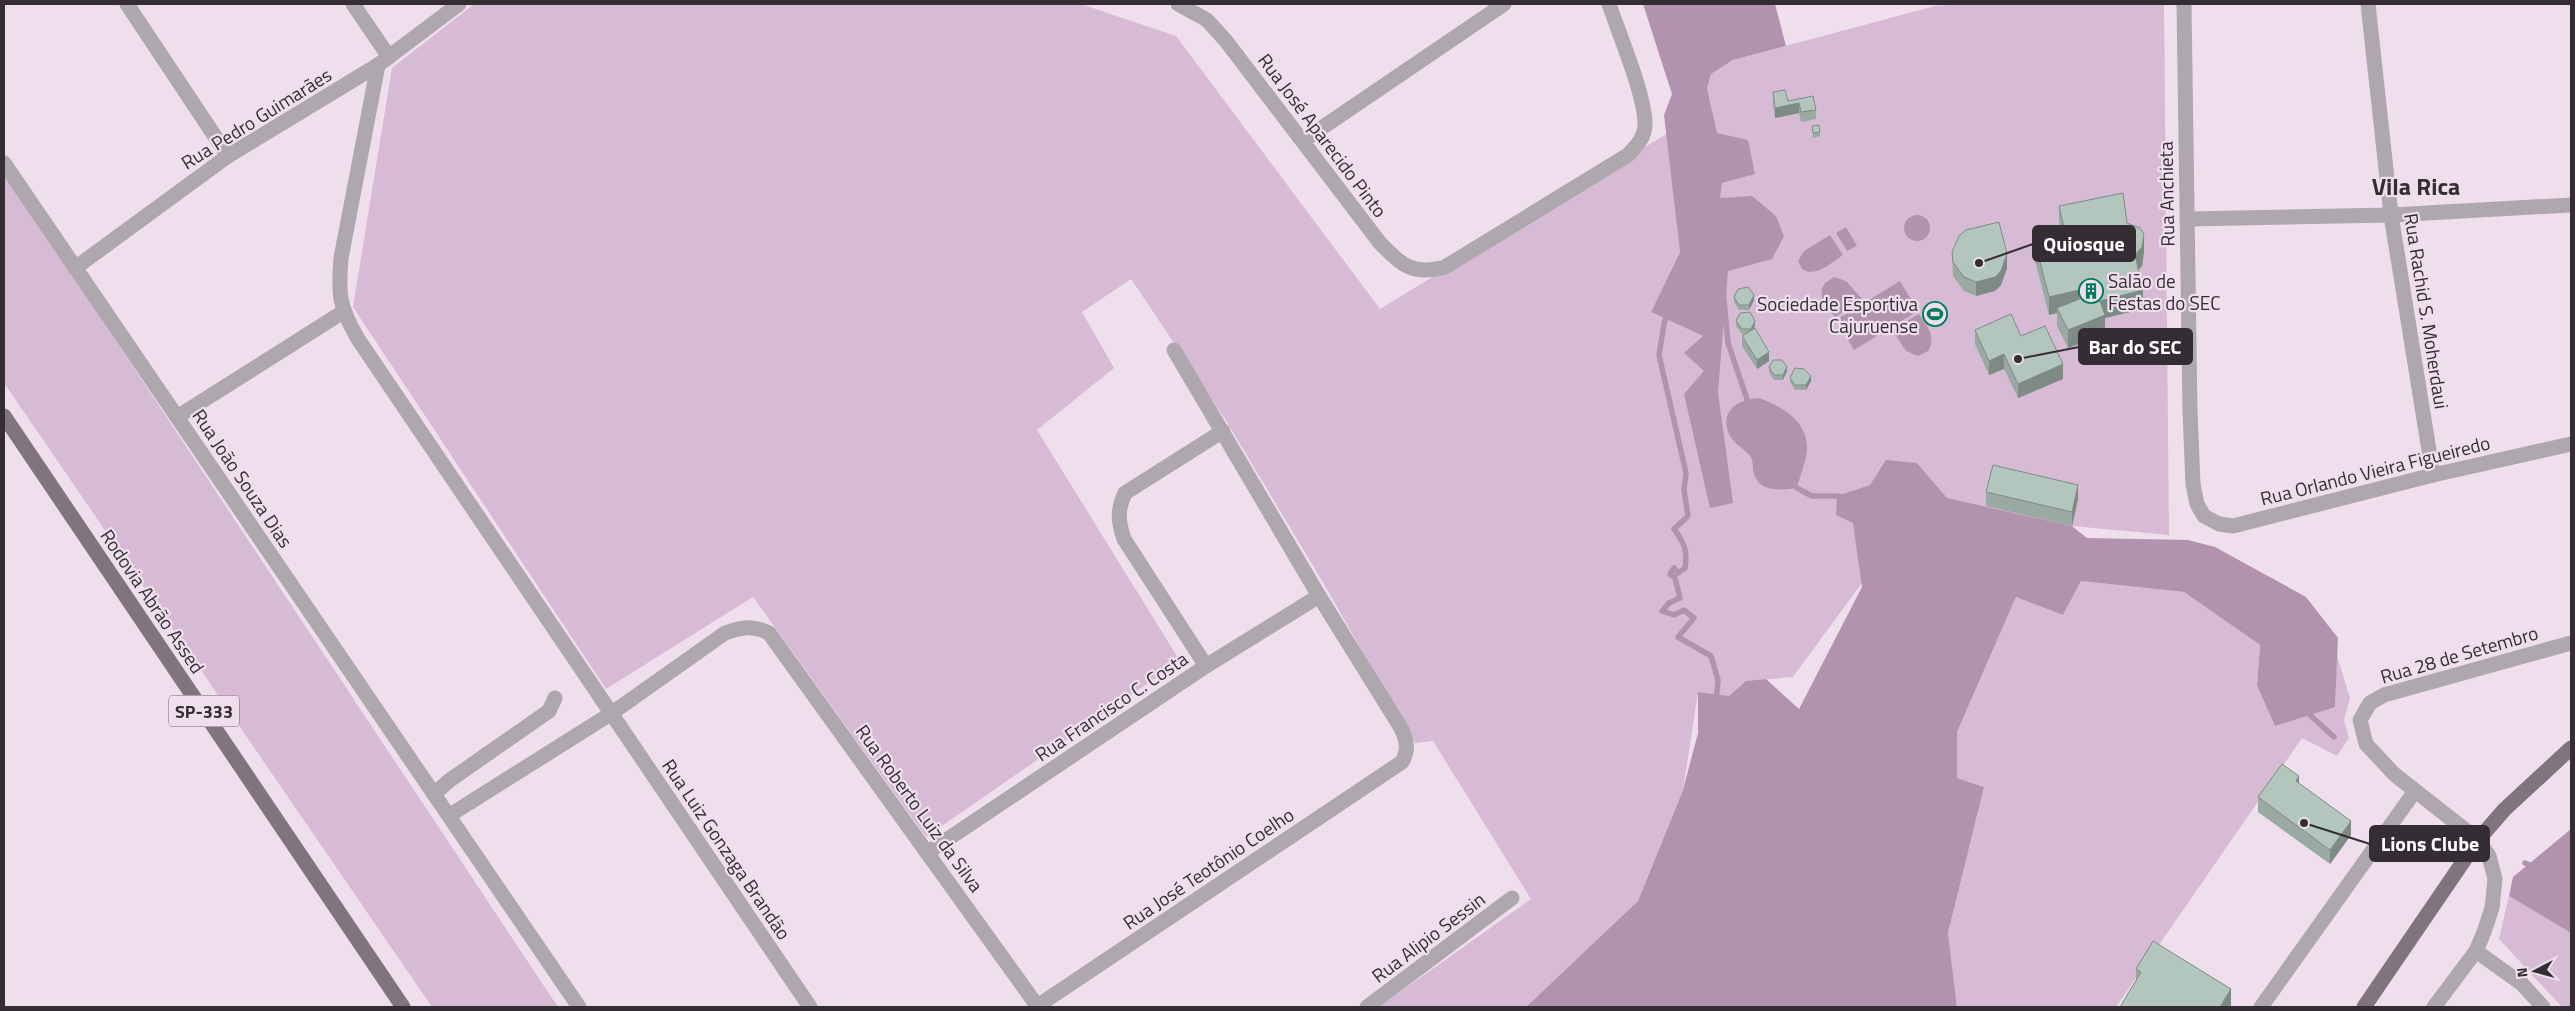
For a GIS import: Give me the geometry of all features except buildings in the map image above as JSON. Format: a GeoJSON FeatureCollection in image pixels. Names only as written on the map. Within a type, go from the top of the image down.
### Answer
{"type":"FeatureCollection","features":[{"type":"Feature","properties":{"kind":"main road","name":"Rodovia Abrão Assed"},"geometry":{"type":"LineString","coordinates":[[4,416],[403,1007]]}},
{"type":"Feature","properties":{"kind":"main road"},"geometry":{"type":"LineString","coordinates":[[2364,1007],[2478,840],[2504,810],[2571,748]]}},
{"type":"Feature","properties":{"kind":"street"},"geometry":{"type":"LineString","coordinates":[[127,4],[228,156]]}},
{"type":"Feature","properties":{"kind":"street"},"geometry":{"type":"LineString","coordinates":[[353,4],[384,61]]}},
{"type":"Feature","properties":{"kind":"street","name":"Rua Pedro Guimarães"},"geometry":{"type":"LineString","coordinates":[[75,268],[228,156],[384,61],[459,4]]}},
{"type":"Feature","properties":{"kind":"street","name":"Rua José Aparecido Pinto"},"geometry":{"type":"LineString","coordinates":[[1183,4],[1207,20],[1226,41],[1304,140],[1380,243],[1402,265],[1417,270],[1432,270],[1445,266],[1628,155],[1641,142],[1645,127],[1644,108],[1609,4]]}},
{"type":"Feature","properties":{"kind":"street"},"geometry":{"type":"LineString","coordinates":[[1304,140],[1504,4]]}},
{"type":"Feature","properties":{"kind":"street","name":"Rua Anchieta"},"geometry":{"type":"LineString","coordinates":[[2184,4],[2190,412],[2193,484],[2197,504]]}},
{"type":"Feature","properties":{"kind":"street","name":"Rua Rachid S. Moherdaui"},"geometry":{"type":"LineString","coordinates":[[2368,4],[2391,215],[2433,475]]}},
{"type":"Feature","properties":{"kind":"street","name":"Rua Luiz Gonzaga Brandão"},"geometry":{"type":"LineString","coordinates":[[384,61],[341,258],[338,289],[343,312],[358,339],[810,1007]]}},
{"type":"Feature","properties":{"kind":"street","name":"Rua João Souza Dias"},"geometry":{"type":"LineString","coordinates":[[4,164],[450,815],[579,1007]]}},
{"type":"Feature","properties":{"kind":"street"},"geometry":{"type":"LineString","coordinates":[[2187,219],[2391,215],[2571,205]]}},
{"type":"Feature","properties":{"kind":"street"},"geometry":{"type":"LineString","coordinates":[[177,417],[343,312]]}},
{"type":"Feature","properties":{"kind":"street"},"geometry":{"type":"LineString","coordinates":[[1174,350],[1319,596]]}},
{"type":"Feature","properties":{"kind":"street"},"geometry":{"type":"LineString","coordinates":[[1206,666],[1124,539],[1118,522],[1119,506],[1125,493],[1223,431]]}},
{"type":"Feature","properties":{"kind":"street","name":"Rua Orlando Vieira Figueiredo"},"geometry":{"type":"LineString","coordinates":[[2197,504],[2204,516],[2219,524],[2233,526],[2433,475],[2571,444]]}},
{"type":"Feature","properties":{"kind":"street","name":"Rua Francisco C. Costa"},"geometry":{"type":"LineString","coordinates":[[927,853],[1206,666],[1319,596]]}},
{"type":"Feature","properties":{"kind":"street","name":"Rua José Teotônio Coelho"},"geometry":{"type":"LineString","coordinates":[[1037,1007],[1402,762],[1407,753],[1406,741],[1401,728],[1319,596]]}},
{"type":"Feature","properties":{"kind":"street","name":"Rua Roberto Luiz da Silva"},"geometry":{"type":"LineString","coordinates":[[612,713],[725,633],[742,627],[758,627],[769,633],[1037,1007]]}},
{"type":"Feature","properties":{"kind":"street","name":"Rua 28 de Setembro"},"geometry":{"type":"LineString","coordinates":[[2478,840],[2394,774],[2366,744],[2360,720],[2370,703],[2384,695],[2571,642]]}},
{"type":"Feature","properties":{"kind":"street"},"geometry":{"type":"LineString","coordinates":[[434,794],[450,780],[550,711],[555,698]]}},
{"type":"Feature","properties":{"kind":"street"},"geometry":{"type":"LineString","coordinates":[[450,815],[612,713]]}},
{"type":"Feature","properties":{"kind":"street"},"geometry":{"type":"LineString","coordinates":[[2261,1007],[2415,791]]}},
{"type":"Feature","properties":{"kind":"street"},"geometry":{"type":"LineString","coordinates":[[2434,1007],[2476,951],[2492,908],[2495,879],[2489,856],[2478,840]]}},
{"type":"Feature","properties":{"kind":"street","name":"Rua Alipio Sessin"},"geometry":{"type":"LineString","coordinates":[[1367,1007],[1512,898]]}},
{"type":"Feature","properties":{"kind":"street"},"geometry":{"type":"LineString","coordinates":[[2476,951],[2522,984],[2542,1007]]}},
{"type":"Feature","properties":{"kind":"shaded area"},"geometry":{"type":"Polygon","coordinates":[[[474,4],[1081,4],[1176,36],[1380,309],[1668,133],[1680,252],[1651,312],[1703,336],[1710,507],[1718,505],[1707,89],[1711,74],[1733,60],[1935,6],[1963,4],[2164,4],[2169,535],[2072,526],[1927,494],[1793,677],[1747,681],[1729,696],[1698,692],[1683,790],[1638,901],[1526,1007],[1379,1007],[1531,899],[1433,741],[1415,743],[1324,584],[1225,419],[1131,279],[1082,312],[1114,368],[1037,430],[1180,661],[926,837],[753,597],[606,689],[353,307],[392,68],[474,4]]]}},
{"type":"Feature","properties":{"kind":"shaded area"},"geometry":{"type":"Polygon","coordinates":[[[1643,4],[1775,4],[1786,46],[1733,60],[1711,74],[1707,89],[1717,133],[1748,140],[1755,174],[1722,183],[1720,198],[1752,196],[1776,216],[1784,236],[1772,259],[1728,271],[1718,392],[1733,503],[1710,508],[1684,394],[1704,371],[1684,353],[1703,336],[1651,312],[1680,252],[1664,115],[1672,94],[1643,4]]]}},
{"type":"Feature","properties":{"kind":"shaded area"},"geometry":{"type":"Polygon","coordinates":[[[4,172],[558,1007],[432,1007],[4,383],[4,172]]]}},
{"type":"Feature","properties":{"kind":"shaded area"},"geometry":{"type":"Polygon","coordinates":[[[1917,215],[1926,219],[1930,228],[1926,237],[1917,241],[1908,237],[1904,228],[1908,219],[1917,215]]]}},
{"type":"Feature","properties":{"kind":"shaded area"},"geometry":{"type":"Polygon","coordinates":[[[1846,227],[1857,246],[1847,251],[1836,233],[1846,227]]]}},
{"type":"Feature","properties":{"kind":"shaded area"},"geometry":{"type":"Polygon","coordinates":[[[1830,235],[1843,255],[1818,271],[1813,272],[1802,269],[1798,261],[1804,251],[1830,235]]]}},
{"type":"Feature","properties":{"kind":"shaded area"},"geometry":{"type":"Polygon","coordinates":[[[1834,277],[1846,281],[1863,300],[1835,317],[1822,297],[1825,283],[1834,277]]]}},
{"type":"Feature","properties":{"kind":"shaded area"},"geometry":{"type":"Polygon","coordinates":[[[1900,281],[1918,311],[1854,350],[1836,320],[1900,281]]]}},
{"type":"Feature","properties":{"kind":"shaded area"},"geometry":{"type":"Polygon","coordinates":[[[1919,314],[1930,332],[1932,341],[1928,351],[1918,356],[1906,351],[1892,330],[1919,314]]]}},
{"type":"Feature","properties":{"kind":"shaded area"},"geometry":{"type":"Polygon","coordinates":[[[1759,398],[1776,405],[1797,421],[1802,428],[1807,445],[1797,488],[1772,489],[1761,484],[1754,474],[1750,456],[1729,434],[1727,418],[1733,407],[1744,401],[1759,398]]]}},
{"type":"Feature","properties":{"kind":"shaded area"},"geometry":{"type":"Polygon","coordinates":[[[1886,460],[1917,463],[1947,498],[2072,526],[2087,538],[2188,540],[2215,547],[2306,597],[2338,638],[2335,707],[2275,726],[2257,685],[2260,645],[2184,592],[2081,581],[2063,615],[2016,597],[1957,732],[1957,778],[1984,787],[1948,933],[1957,1007],[1526,1007],[1638,901],[1683,790],[1698,733],[1698,692],[1729,696],[1746,681],[1766,679],[1799,709],[1862,587],[1853,523],[1836,515],[1837,496],[1870,485],[1886,460]]]}},
{"type":"Feature","properties":{"kind":"shaded area"},"geometry":{"type":"Polygon","coordinates":[[[2081,581],[2184,592],[2260,645],[2257,685],[2335,707],[2337,656],[2350,698],[2344,720],[2349,738],[2337,756],[2302,738],[2116,1007],[1957,1007],[1948,933],[1984,787],[1957,778],[1957,732],[2016,597],[2063,615],[2081,581]]]}},
{"type":"Feature","properties":{"kind":"shaded area"},"geometry":{"type":"Polygon","coordinates":[[[2571,829],[2571,933],[2509,896],[2513,877],[2571,829]]]}},
{"type":"Feature","properties":{"kind":"shaded area"},"geometry":{"type":"Polygon","coordinates":[[[2509,896],[2571,933],[2571,1007],[2562,1007],[2499,939],[2509,896]]]}},
{"type":"Feature","properties":{"kind":"waterway"},"geometry":{"type":"LineString","coordinates":[[1580,1007],[1614,986],[1676,910],[1697,838],[1724,789],[1735,753],[1714,723],[1718,680],[1711,656],[1678,637],[1694,618],[1684,610],[1674,615],[1662,611],[1669,603],[1680,598],[1675,578],[1670,574],[1674,568],[1678,573],[1685,568],[1686,557],[1683,543],[1674,529],[1688,516],[1684,490],[1686,473],[1659,355],[1664,324],[1676,286],[1692,254],[1697,216],[1702,197],[1698,71],[1704,47],[1721,4]]}},
{"type":"Feature","properties":{"kind":"waterway"},"geometry":{"type":"LineString","coordinates":[[1702,202],[1703,219],[1723,289],[1728,343],[1747,399]]}},
{"type":"Feature","properties":{"kind":"waterway"},"geometry":{"type":"LineString","coordinates":[[1797,488],[1812,496],[1837,496],[1902,512],[1939,531],[1998,545],[2026,543],[2083,556],[2107,551],[2137,555],[2158,554],[2176,564],[2209,555],[2219,572],[2242,588],[2303,603],[2328,643],[2310,715],[2334,737]]}},
{"type":"Feature","properties":{"kind":"waterway"},"geometry":{"type":"LineString","coordinates":[[1869,505],[1889,642],[1922,697],[1898,1007]]}},
{"type":"Feature","properties":{"kind":"waterway"},"geometry":{"type":"LineString","coordinates":[[2525,863],[2571,884]]}},
{"type":"Feature","properties":{"kind":"place","name":"Quiosque"},"geometry":{"type":"Point","coordinates":[1979,263]}},
{"type":"Feature","properties":{"kind":"place","name":"Salão de Festas do SEC"},"geometry":{"type":"Point","coordinates":[2091,291]}},
{"type":"Feature","properties":{"kind":"place","name":"Sociedade Esportiva Cajuruense"},"geometry":{"type":"Point","coordinates":[1935,314]}},
{"type":"Feature","properties":{"kind":"place","name":"Bar do SEC"},"geometry":{"type":"Point","coordinates":[2018,359]}},
{"type":"Feature","properties":{"kind":"place","name":"Lions Clube"},"geometry":{"type":"Point","coordinates":[2304,823]}},
{"type":"Feature","properties":{"kind":"district","name":"Vila Rica"},"geometry":{"type":"Point","coordinates":[2416,186]}}]}
